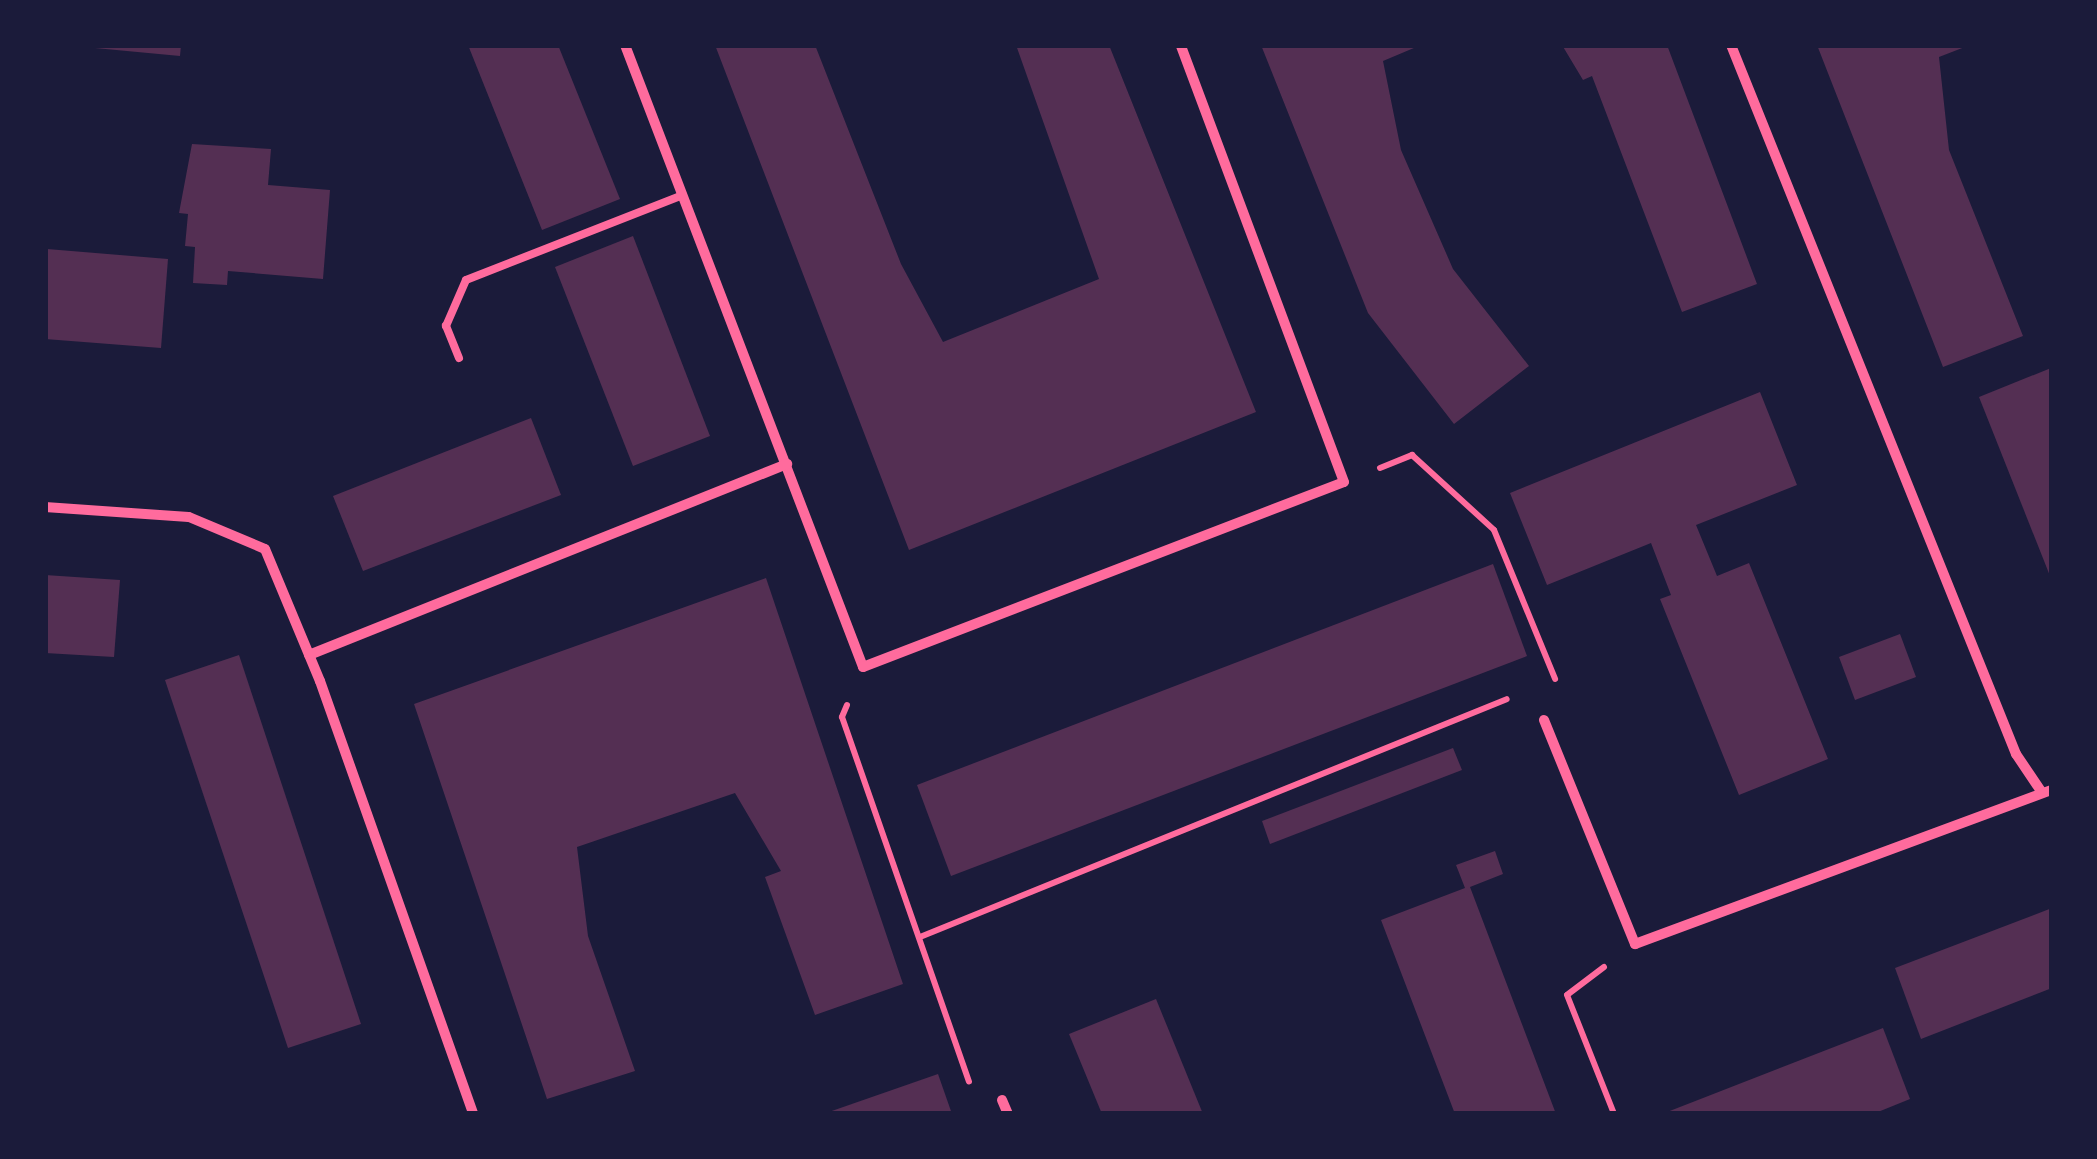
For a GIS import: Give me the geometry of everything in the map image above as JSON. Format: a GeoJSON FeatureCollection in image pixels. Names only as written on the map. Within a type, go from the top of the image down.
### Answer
{"type":"FeatureCollection","features":[{"type":"Feature","properties":{"kind":"street"},"geometry":{"type":"LineString","coordinates":[[625,45],[863,667],[1344,482],[1181,45]]}},
{"type":"Feature","properties":{"kind":"street"},"geometry":{"type":"LineString","coordinates":[[1544,720],[1635,944],[2046,791],[2016,754],[1732,45]]}},
{"type":"Feature","properties":{"kind":"street"},"geometry":{"type":"LineString","coordinates":[[309,655],[787,464]]}},
{"type":"Feature","properties":{"kind":"street"},"geometry":{"type":"LineString","coordinates":[[45,506],[189,517],[265,550],[309,655],[473,1114]]}},
{"type":"Feature","properties":{"kind":"street"},"geometry":{"type":"LineString","coordinates":[[1002,1100],[1008,1114]]}},
{"type":"Feature","properties":{"kind":"lane"},"geometry":{"type":"LineString","coordinates":[[458,358],[446,326],[466,280],[683,194]]}},
{"type":"Feature","properties":{"kind":"path"},"geometry":{"type":"LineString","coordinates":[[1344,482],[1412,455],[1494,530],[1556,680],[1544,684]]}},
{"type":"Feature","properties":{"kind":"path"},"geometry":{"type":"LineString","coordinates":[[863,667],[842,716],[970,1082],[1002,1100]]}},
{"type":"Feature","properties":{"kind":"path"},"geometry":{"type":"LineString","coordinates":[[920,937],[1514,696]]}},
{"type":"Feature","properties":{"kind":"path"},"geometry":{"type":"LineString","coordinates":[[1567,995],[1614,1114]]}},
{"type":"Feature","properties":{"kind":"building"},"geometry":{"type":"Polygon","coordinates":[[[63,45],[181,45],[180,56],[63,45]]]}},
{"type":"Feature","properties":{"kind":"building"},"geometry":{"type":"Polygon","coordinates":[[[468,45],[558,45],[620,199],[542,230],[468,45]]]}},
{"type":"Feature","properties":{"kind":"building"},"geometry":{"type":"Polygon","coordinates":[[[715,45],[815,45],[901,264],[943,342],[1099,279],[1016,45],[1109,45],[1256,412],[909,550],[715,45]]]}},
{"type":"Feature","properties":{"kind":"building"},"geometry":{"type":"Polygon","coordinates":[[[1261,45],[1421,45],[1383,61],[1401,150],[1453,269],[1529,366],[1454,424],[1368,313],[1261,45]]]}},
{"type":"Feature","properties":{"kind":"building"},"geometry":{"type":"Polygon","coordinates":[[[1562,45],[1667,45],[1757,284],[1682,312],[1592,76],[1583,80],[1562,45]]]}},
{"type":"Feature","properties":{"kind":"building"},"geometry":{"type":"Polygon","coordinates":[[[1817,45],[1970,45],[1939,57],[1949,150],[2023,336],[1943,367],[1817,45]]]}},
{"type":"Feature","properties":{"kind":"building"},"geometry":{"type":"Polygon","coordinates":[[[192,144],[271,149],[268,185],[330,190],[323,279],[228,271],[227,285],[193,283],[195,247],[185,246],[188,214],[179,213],[192,144]]]}},
{"type":"Feature","properties":{"kind":"building"},"geometry":{"type":"Polygon","coordinates":[[[633,236],[710,436],[633,466],[555,267],[633,236]]]}},
{"type":"Feature","properties":{"kind":"building"},"geometry":{"type":"Polygon","coordinates":[[[47,249],[168,259],[161,348],[45,339],[47,249]]]}},
{"type":"Feature","properties":{"kind":"building"},"geometry":{"type":"Polygon","coordinates":[[[2051,368],[2052,371],[2052,581],[1979,397],[2051,368]]]}},
{"type":"Feature","properties":{"kind":"building"},"geometry":{"type":"Polygon","coordinates":[[[1760,392],[1797,485],[1696,525],[1717,576],[1749,563],[1828,759],[1739,795],[1660,599],[1671,595],[1651,543],[1547,585],[1510,493],[1760,392]]]}},
{"type":"Feature","properties":{"kind":"building"},"geometry":{"type":"Polygon","coordinates":[[[531,418],[561,495],[363,571],[333,496],[531,418]]]}},
{"type":"Feature","properties":{"kind":"building"},"geometry":{"type":"Polygon","coordinates":[[[1493,564],[1527,656],[951,876],[917,785],[1493,564]]]}},
{"type":"Feature","properties":{"kind":"building"},"geometry":{"type":"Polygon","coordinates":[[[45,575],[120,580],[114,657],[45,653],[45,575]]]}},
{"type":"Feature","properties":{"kind":"building"},"geometry":{"type":"Polygon","coordinates":[[[766,578],[903,984],[815,1015],[765,877],[781,871],[735,793],[577,847],[588,936],[635,1071],[547,1099],[414,704],[766,578]]]}},
{"type":"Feature","properties":{"kind":"building"},"geometry":{"type":"Polygon","coordinates":[[[1900,634],[1916,677],[1855,700],[1839,657],[1900,634]]]}},
{"type":"Feature","properties":{"kind":"building"},"geometry":{"type":"Polygon","coordinates":[[[239,655],[361,1024],[288,1048],[165,680],[239,655]]]}},
{"type":"Feature","properties":{"kind":"building"},"geometry":{"type":"Polygon","coordinates":[[[1453,748],[1462,770],[1270,844],[1262,821],[1453,748]]]}},
{"type":"Feature","properties":{"kind":"building"},"geometry":{"type":"Polygon","coordinates":[[[1495,851],[1503,874],[1470,887],[1556,1114],[1455,1114],[1381,920],[1465,888],[1456,865],[1495,851]]]}},
{"type":"Feature","properties":{"kind":"building"},"geometry":{"type":"Polygon","coordinates":[[[2052,908],[2052,988],[1921,1039],[1895,968],[2052,908]]]}},
{"type":"Feature","properties":{"kind":"building"},"geometry":{"type":"Polygon","coordinates":[[[1156,999],[1203,1114],[1102,1114],[1069,1034],[1156,999]]]}},
{"type":"Feature","properties":{"kind":"building"},"geometry":{"type":"Polygon","coordinates":[[[1883,1028],[1910,1099],[1873,1114],[1662,1114],[1883,1028]]]}},
{"type":"Feature","properties":{"kind":"building"},"geometry":{"type":"Polygon","coordinates":[[[938,1074],[952,1114],[826,1114],[826,1113],[938,1074]]]}}]}
